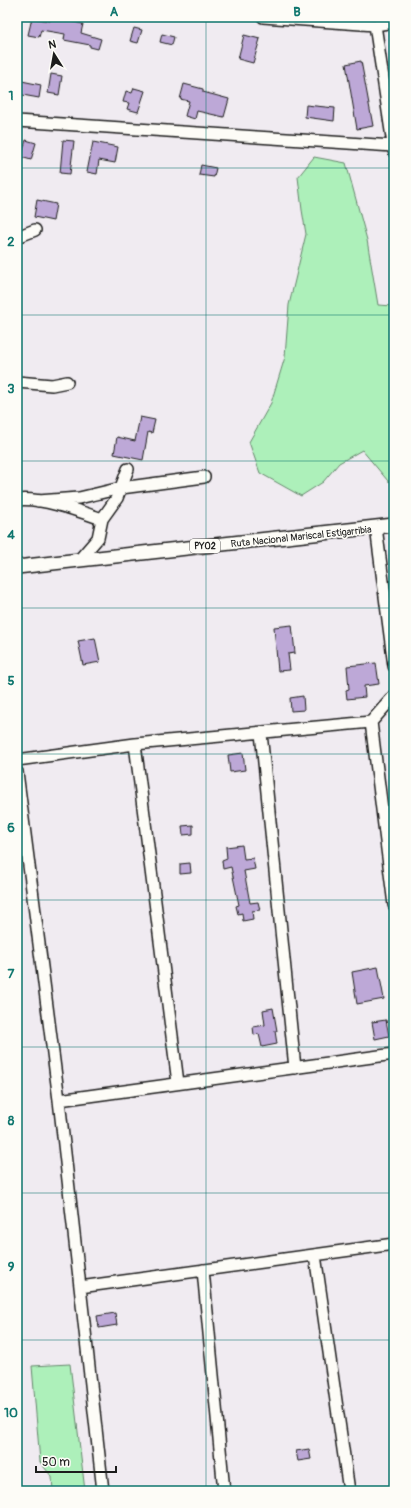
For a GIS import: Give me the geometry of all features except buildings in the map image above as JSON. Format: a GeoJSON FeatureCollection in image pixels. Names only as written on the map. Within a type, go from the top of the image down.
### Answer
{"type":"FeatureCollection","features":[{"type":"Feature","properties":{"kind":"main road","name":"Ruta Nacional Mariscal Estigarribia"},"geometry":{"type":"LineString","coordinates":[[17,567],[394,525]]}},
{"type":"Feature","properties":{"kind":"street"},"geometry":{"type":"LineString","coordinates":[[263,17],[375,25],[394,22]]}},
{"type":"Feature","properties":{"kind":"street"},"geometry":{"type":"LineString","coordinates":[[17,121],[393,148],[375,25]]}},
{"type":"Feature","properties":{"kind":"street"},"geometry":{"type":"LineString","coordinates":[[17,237],[35,230]]}},
{"type":"Feature","properties":{"kind":"street"},"geometry":{"type":"LineString","coordinates":[[17,382],[52,384],[67,382]]}},
{"type":"Feature","properties":{"kind":"street"},"geometry":{"type":"LineString","coordinates":[[80,560],[98,538],[102,519],[117,498],[128,469]]}},
{"type":"Feature","properties":{"kind":"street"},"geometry":{"type":"LineString","coordinates":[[17,500],[38,501],[79,498],[121,488],[204,477]]}},
{"type":"Feature","properties":{"kind":"street"},"geometry":{"type":"LineString","coordinates":[[38,501],[70,508],[102,519]]}},
{"type":"Feature","properties":{"kind":"street"},"geometry":{"type":"LineString","coordinates":[[376,527],[394,666]]}},
{"type":"Feature","properties":{"kind":"street"},"geometry":{"type":"LineString","coordinates":[[17,760],[135,744],[371,722],[394,696]]}},
{"type":"Feature","properties":{"kind":"street"},"geometry":{"type":"LineString","coordinates":[[371,722],[394,905]]}},
{"type":"Feature","properties":{"kind":"street"},"geometry":{"type":"LineString","coordinates":[[261,733],[295,1068]]}},
{"type":"Feature","properties":{"kind":"street"},"geometry":{"type":"LineString","coordinates":[[135,744],[178,1083]]}},
{"type":"Feature","properties":{"kind":"street"},"geometry":{"type":"LineString","coordinates":[[17,772],[59,1100],[103,1491]]}},
{"type":"Feature","properties":{"kind":"street"},"geometry":{"type":"LineString","coordinates":[[59,1100],[394,1054]]}},
{"type":"Feature","properties":{"kind":"street"},"geometry":{"type":"LineString","coordinates":[[80,1287],[394,1244]]}},
{"type":"Feature","properties":{"kind":"street"},"geometry":{"type":"LineString","coordinates":[[315,1255],[349,1491]]}},
{"type":"Feature","properties":{"kind":"street"},"geometry":{"type":"LineString","coordinates":[[203,1270],[224,1491]]}},
{"type":"Feature","properties":{"kind":"green space"},"geometry":{"type":"Polygon","coordinates":[[[314,157],[346,163],[367,240],[378,305],[394,306],[394,483],[388,481],[362,450],[339,463],[323,482],[301,496],[260,473],[249,442],[271,403],[285,357],[289,305],[306,234],[298,177],[314,157]]]}},
{"type":"Feature","properties":{"kind":"green space"},"geometry":{"type":"Polygon","coordinates":[[[70,1364],[85,1491],[53,1491],[52,1477],[40,1462],[32,1366],[70,1364]]]}}]}
